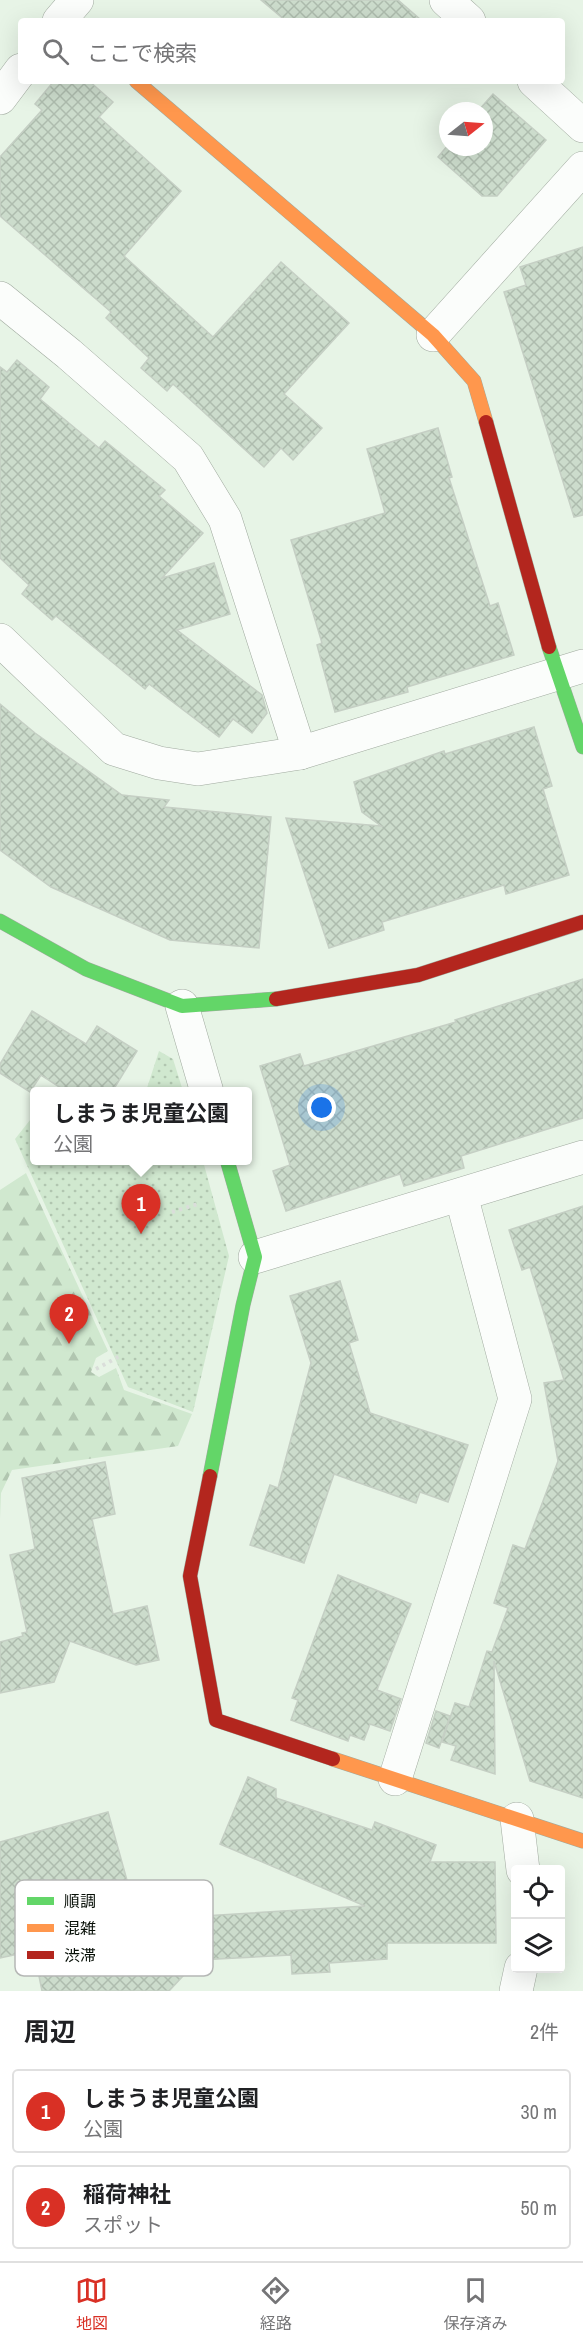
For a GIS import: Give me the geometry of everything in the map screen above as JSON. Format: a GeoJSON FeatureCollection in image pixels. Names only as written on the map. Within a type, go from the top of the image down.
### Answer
{"type":"FeatureCollection","features":[{"type":"Feature","properties":{"kind":"street"},"geometry":{"type":"LineString","coordinates":[[446,0],[466,18]]}},
{"type":"Feature","properties":{"kind":"street"},"geometry":{"type":"LineString","coordinates":[[0,98],[18,74]]}},
{"type":"Feature","properties":{"kind":"street"},"geometry":{"type":"LineString","coordinates":[[140,84],[433,335],[474,381],[570,670],[583,747]]}},
{"type":"Feature","properties":{"kind":"street"},"geometry":{"type":"LineString","coordinates":[[537,84],[583,126]]}},
{"type":"Feature","properties":{"kind":"street"},"geometry":{"type":"LineString","coordinates":[[433,335],[583,168]]}},
{"type":"Feature","properties":{"kind":"street"},"geometry":{"type":"LineString","coordinates":[[0,298],[69,354],[188,458],[225,519],[300,753]]}},
{"type":"Feature","properties":{"kind":"street"},"geometry":{"type":"LineString","coordinates":[[0,640],[114,749],[159,763],[198,769],[300,753],[570,670]]}},
{"type":"Feature","properties":{"kind":"street"},"geometry":{"type":"LineString","coordinates":[[0,921],[86,969],[182,1006],[267,1000],[418,975],[583,922]]}},
{"type":"Feature","properties":{"kind":"street"},"geometry":{"type":"LineString","coordinates":[[182,1006],[206,1087]]}},
{"type":"Feature","properties":{"kind":"street"},"geometry":{"type":"LineString","coordinates":[[255,1257],[583,1157]]}},
{"type":"Feature","properties":{"kind":"street"},"geometry":{"type":"LineString","coordinates":[[228,1165],[255,1257],[243,1305],[190,1576],[216,1720],[583,1841]]}},
{"type":"Feature","properties":{"kind":"street"},"geometry":{"type":"LineString","coordinates":[[395,1779],[515,1399],[460,1195]]}},
{"type":"Feature","properties":{"kind":"street"},"geometry":{"type":"LineString","coordinates":[[517,1819],[523,1865]]}},
{"type":"Feature","properties":{"kind":"street"},"geometry":{"type":"LineString","coordinates":[[516,1991],[519,1973]]}},
{"type":"Feature","properties":{"kind":"path"},"geometry":{"type":"LineString","coordinates":[[96,1369],[120,1356]]}},
{"type":"Feature","properties":{"kind":"green space"},"geometry":{"type":"Polygon","coordinates":[[[159,1051],[173,1059],[182,1087],[147,1087],[159,1051]]]}},
{"type":"Feature","properties":{"kind":"green space"},"geometry":{"type":"Polygon","coordinates":[[[30,1120],[30,1165],[204,1165],[229,1256],[193,1412],[128,1387],[15,1139],[30,1120]]]}},
{"type":"Feature","properties":{"kind":"green space"},"geometry":{"type":"Polygon","coordinates":[[[26,1173],[108,1351],[96,1358],[91,1372],[99,1377],[116,1368],[124,1390],[192,1414],[178,1446],[12,1470],[1,1493],[0,1519],[0,1190],[26,1173]]]}},
{"type":"Feature","properties":{"kind":"building"},"geometry":{"type":"Polygon","coordinates":[[[261,0],[398,0],[419,18],[282,18],[261,0]]]}},
{"type":"Feature","properties":{"kind":"building"},"geometry":{"type":"Polygon","coordinates":[[[52,84],[92,84],[113,102],[99,117],[181,191],[124,256],[213,337],[281,262],[349,323],[284,394],[322,428],[293,460],[281,448],[264,467],[173,384],[167,391],[141,368],[149,358],[106,318],[111,312],[0,216],[0,157],[42,110],[35,104],[52,84]]]}},
{"type":"Feature","properties":{"kind":"building"},"geometry":{"type":"Polygon","coordinates":[[[493,94],[546,140],[497,196],[482,196],[438,157],[493,156],[493,102],[486,102],[493,94]]]}},
{"type":"Feature","properties":{"kind":"building"},"geometry":{"type":"Polygon","coordinates":[[[583,247],[583,515],[574,517],[504,292],[526,285],[520,267],[583,247]]]}},
{"type":"Feature","properties":{"kind":"building"},"geometry":{"type":"Polygon","coordinates":[[[17,360],[49,387],[40,399],[99,448],[105,441],[165,490],[159,496],[203,533],[162,578],[214,563],[230,614],[177,630],[262,695],[267,713],[252,733],[233,719],[219,737],[149,684],[145,689],[56,616],[52,620],[22,594],[29,585],[0,558],[0,367],[7,372],[17,360]]]}},
{"type":"Feature","properties":{"kind":"building"},"geometry":{"type":"Polygon","coordinates":[[[438,428],[452,477],[449,478],[490,606],[498,603],[514,655],[407,687],[408,692],[335,712],[317,645],[322,643],[291,540],[385,513],[367,449],[438,428]]]}},
{"type":"Feature","properties":{"kind":"building"},"geometry":{"type":"Polygon","coordinates":[[[0,704],[35,733],[122,795],[169,800],[164,807],[271,817],[259,948],[170,940],[51,887],[0,850],[0,704]]]}},
{"type":"Feature","properties":{"kind":"building"},"geometry":{"type":"Polygon","coordinates":[[[534,727],[552,786],[543,789],[569,875],[506,894],[504,885],[382,922],[384,930],[329,948],[286,818],[381,826],[362,812],[354,782],[444,751],[445,754],[534,727]]]}},
{"type":"Feature","properties":{"kind":"building"},"geometry":{"type":"Polygon","coordinates":[[[583,979],[583,1118],[461,1156],[464,1168],[404,1186],[400,1174],[286,1211],[273,1171],[290,1165],[260,1066],[300,1054],[304,1066],[456,1022],[455,1020],[583,979]]]}},
{"type":"Feature","properties":{"kind":"building"},"geometry":{"type":"Polygon","coordinates":[[[32,1011],[86,1044],[97,1026],[137,1051],[115,1087],[59,1087],[41,1075],[33,1087],[30,1087],[30,1092],[0,1073],[0,1064],[32,1011]]]}},
{"type":"Feature","properties":{"kind":"building"},"geometry":{"type":"Polygon","coordinates":[[[583,1206],[583,1798],[530,1781],[494,1661],[495,1774],[451,1760],[456,1746],[442,1742],[455,1703],[469,1707],[487,1651],[492,1652],[508,1608],[494,1603],[513,1545],[525,1549],[558,1461],[544,1383],[564,1380],[530,1267],[522,1270],[509,1230],[583,1206]]]}},
{"type":"Feature","properties":{"kind":"building"},"geometry":{"type":"Polygon","coordinates":[[[340,1281],[358,1340],[349,1343],[370,1413],[468,1445],[448,1502],[420,1492],[416,1503],[334,1474],[304,1563],[250,1545],[270,1485],[278,1488],[311,1363],[290,1296],[340,1281]]]}},
{"type":"Feature","properties":{"kind":"building"},"geometry":{"type":"Polygon","coordinates":[[[105,1462],[115,1514],[92,1519],[113,1614],[147,1606],[159,1660],[136,1665],[70,1641],[54,1682],[0,1693],[0,1642],[23,1636],[22,1633],[27,1632],[10,1555],[35,1549],[22,1478],[105,1462]]]}},
{"type":"Feature","properties":{"kind":"building"},"geometry":{"type":"Polygon","coordinates":[[[338,1575],[411,1604],[377,1690],[401,1699],[390,1731],[370,1724],[364,1740],[350,1735],[348,1741],[291,1720],[298,1700],[292,1698],[338,1575]]]}},
{"type":"Feature","properties":{"kind":"building"},"geometry":{"type":"Polygon","coordinates":[[[436,1711],[450,1716],[439,1748],[426,1743],[436,1711]]]}},
{"type":"Feature","properties":{"kind":"building"},"geometry":{"type":"Polygon","coordinates":[[[248,1777],[276,1789],[276,1798],[372,1830],[375,1822],[436,1845],[430,1862],[495,1862],[496,1943],[387,1943],[387,1959],[329,1963],[330,1972],[292,1974],[291,1955],[213,1959],[213,1915],[365,1906],[220,1844],[248,1777]]]}},
{"type":"Feature","properties":{"kind":"building"},"geometry":{"type":"Polygon","coordinates":[[[108,1812],[127,1880],[15,1880],[15,1955],[0,1958],[0,1842],[108,1812]]]}},
{"type":"Feature","properties":{"kind":"building"},"geometry":{"type":"Polygon","coordinates":[[[39,1976],[183,1976],[169,1991],[42,1991],[39,1976]]]}},
{"type":"Feature","properties":{"kind":"traffic: fast"},"geometry":{"type":"LineString","coordinates":[[549,647],[583,747]]}},
{"type":"Feature","properties":{"kind":"traffic: fast"},"geometry":{"type":"LineString","coordinates":[[0,921],[86,969],[182,1006],[276,999]]}},
{"type":"Feature","properties":{"kind":"traffic: fast"},"geometry":{"type":"LineString","coordinates":[[210,1476],[243,1305],[255,1257],[228,1165]]}},
{"type":"Feature","properties":{"kind":"traffic: slow"},"geometry":{"type":"LineString","coordinates":[[140,84],[433,335],[474,381],[486,422]]}},
{"type":"Feature","properties":{"kind":"traffic: slow"},"geometry":{"type":"LineString","coordinates":[[333,1759],[583,1841]]}},
{"type":"Feature","properties":{"kind":"traffic: jam"},"geometry":{"type":"LineString","coordinates":[[486,422],[549,647]]}},
{"type":"Feature","properties":{"kind":"traffic: jam"},"geometry":{"type":"LineString","coordinates":[[276,999],[418,975],[583,922]]}},
{"type":"Feature","properties":{"kind":"traffic: jam"},"geometry":{"type":"LineString","coordinates":[[210,1476],[190,1576],[216,1720],[333,1759]]}},
{"type":"Feature","properties":{"kind":"place","name":"しまうま児童公園"},"geometry":{"type":"Point","coordinates":[141,1234]}},
{"type":"Feature","properties":{"kind":"place","name":"稲荷神社"},"geometry":{"type":"Point","coordinates":[69,1344]}}]}
